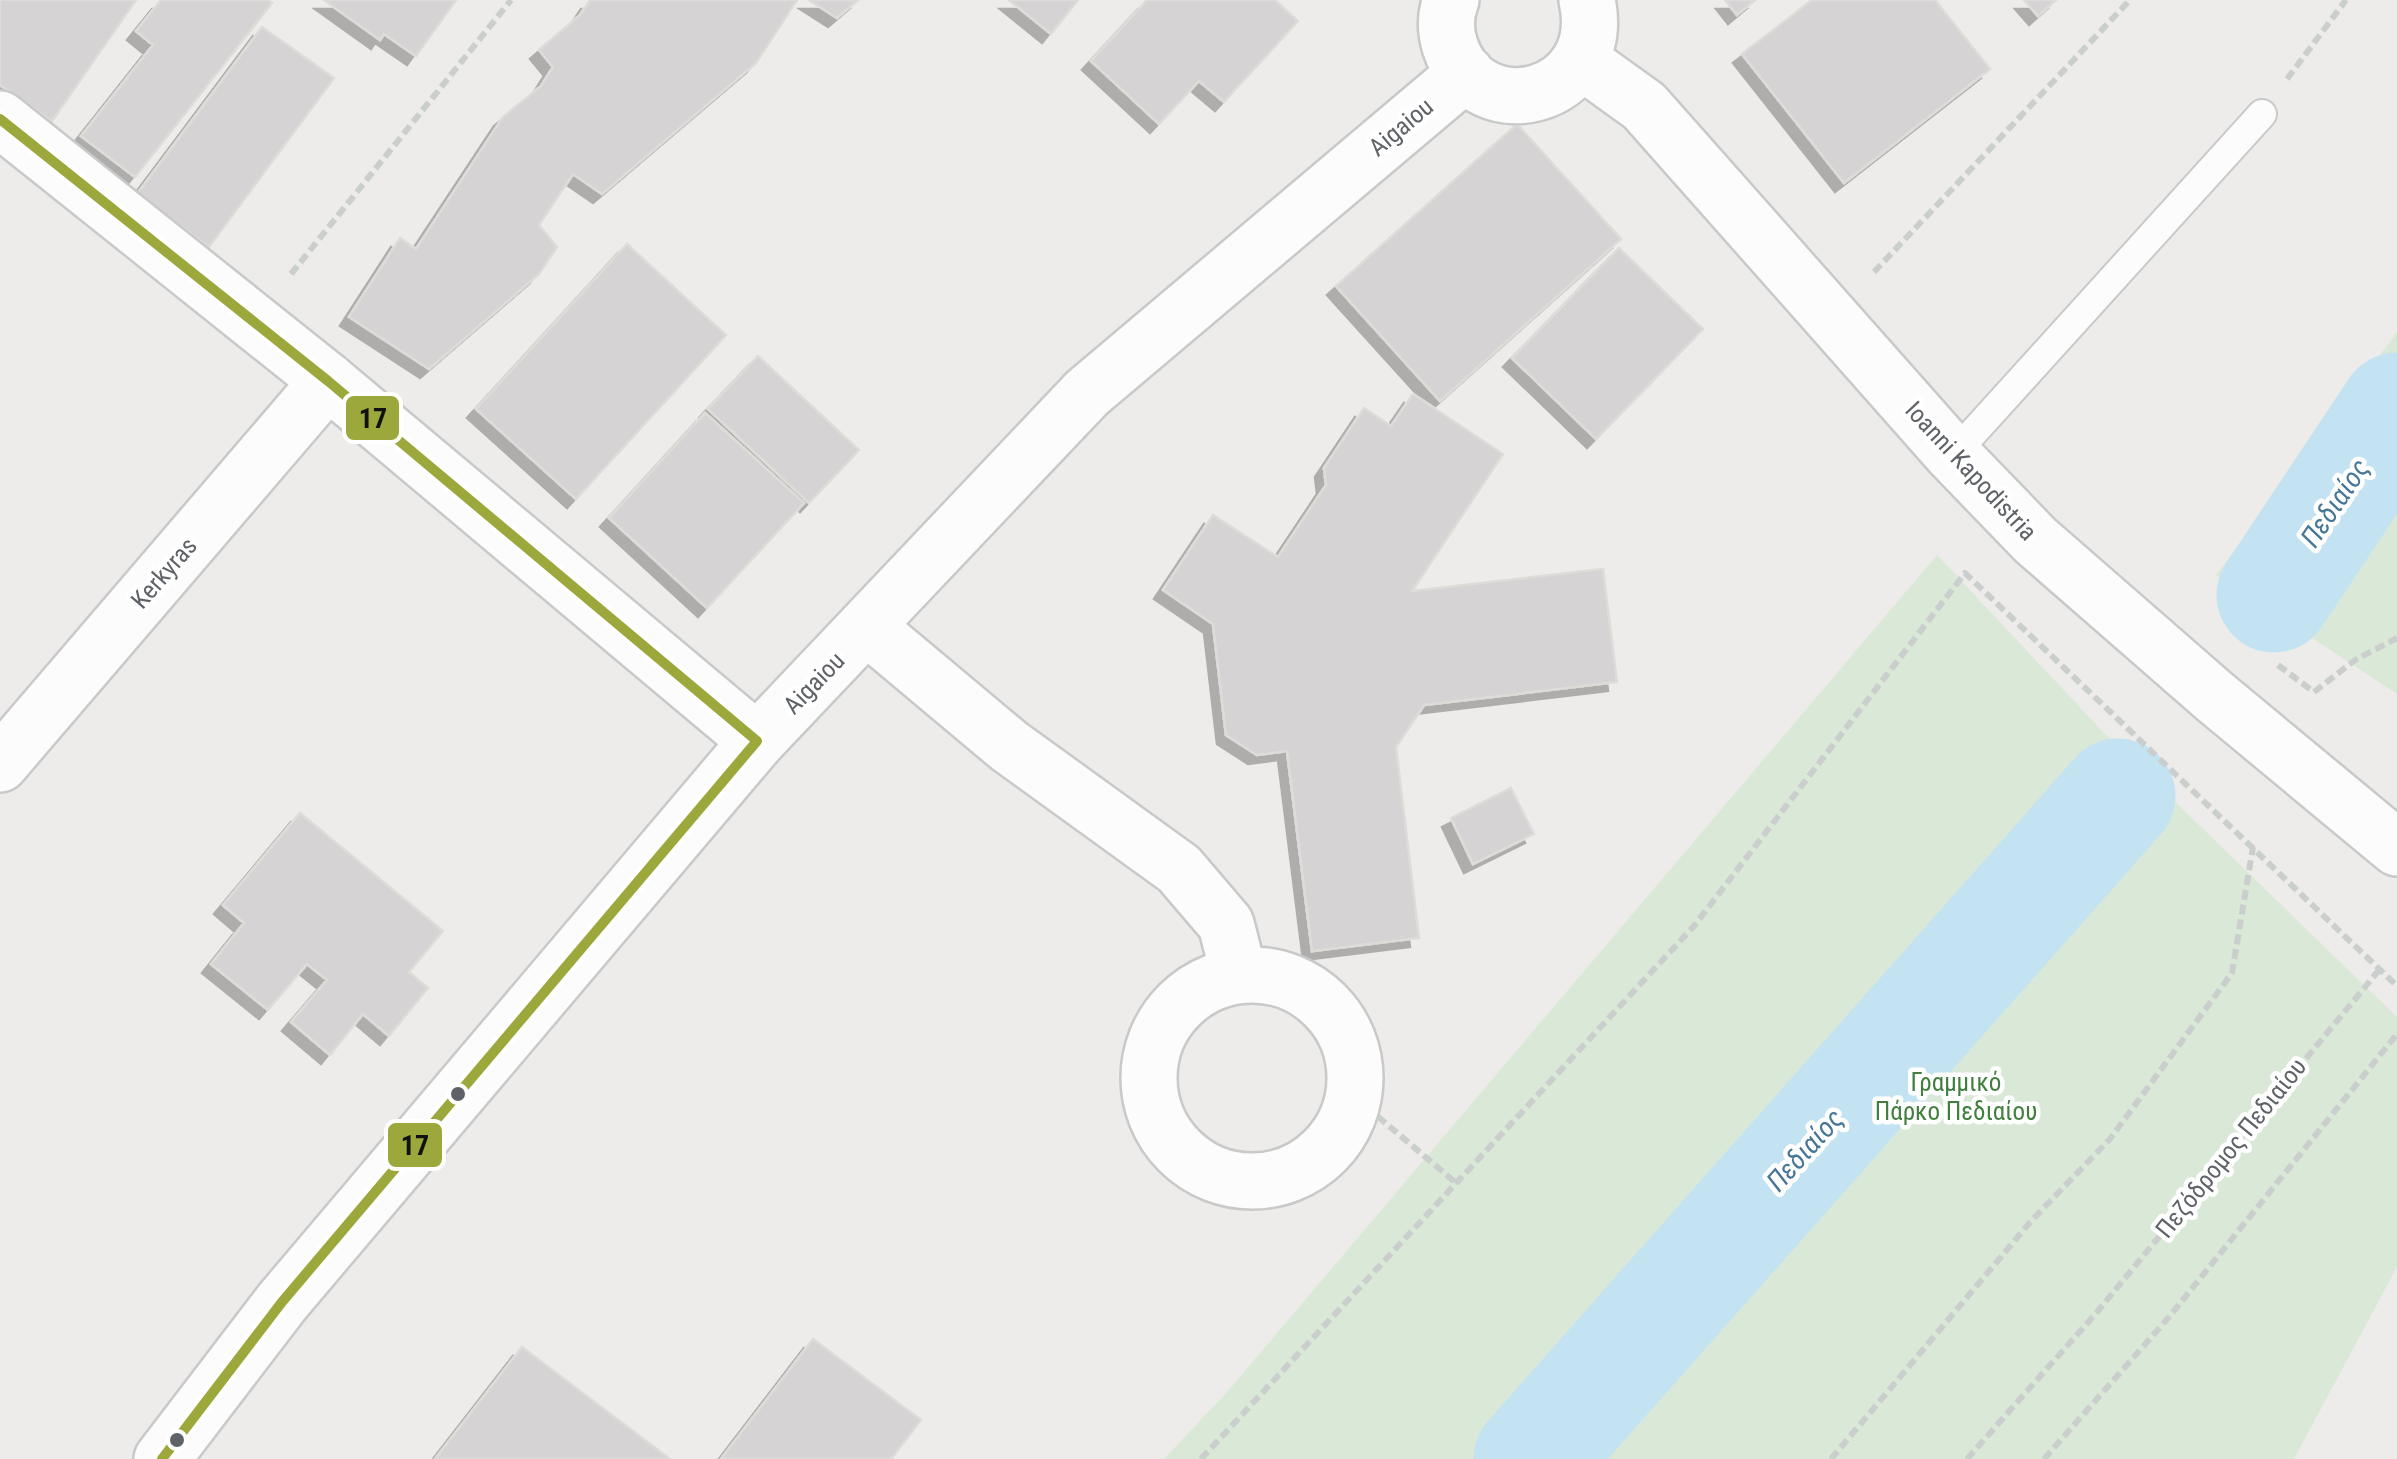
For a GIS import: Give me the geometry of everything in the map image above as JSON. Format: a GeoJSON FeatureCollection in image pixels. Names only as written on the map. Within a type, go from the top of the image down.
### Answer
{"type":"FeatureCollection","features":[{"type":"Feature","properties":{"kind":"street"},"geometry":{"type":"LineString","coordinates":[[1451,0],[1446,32],[1452,54],[1466,73],[1485,88],[1508,95],[1532,95],[1554,87],[1574,71],[1591,26],[1586,0]]}},
{"type":"Feature","properties":{"kind":"street","name":"Ioanni Kapodistria"},"geometry":{"type":"LineString","coordinates":[[1580,60],[1644,106],[1953,455],[2035,540],[2397,848]]}},
{"type":"Feature","properties":{"kind":"street","name":"Aigaiou"},"geometry":{"type":"LineString","coordinates":[[162,1459],[282,1302],[758,741],[1087,393],[1466,73]]}},
{"type":"Feature","properties":{"kind":"street"},"geometry":{"type":"LineString","coordinates":[[0,119],[328,381],[758,741]]}},
{"type":"Feature","properties":{"kind":"street","name":"Kerkyras"},"geometry":{"type":"LineString","coordinates":[[0,764],[328,381]]}},
{"type":"Feature","properties":{"kind":"street"},"geometry":{"type":"LineString","coordinates":[[867,627],[1009,746],[1180,870],[1226,924],[1238,975]]}},
{"type":"Feature","properties":{"kind":"street"},"geometry":{"type":"LineString","coordinates":[[1238,975],[1272,976],[1302,987],[1327,1007],[1346,1034],[1355,1064],[1355,1097],[1344,1127],[1325,1153],[1294,1173],[1260,1182],[1224,1178],[1191,1163],[1166,1137],[1151,1104],[1147,1068],[1157,1034],[1178,1004],[1207,984],[1238,975]]}},
{"type":"Feature","properties":{"kind":"lane"},"geometry":{"type":"LineString","coordinates":[[1953,455],[2262,114]]}},
{"type":"Feature","properties":{"kind":"path"},"geometry":{"type":"LineString","coordinates":[[253,322],[511,0]]}},
{"type":"Feature","properties":{"kind":"path"},"geometry":{"type":"LineString","coordinates":[[1869,276],[2130,0]]}},
{"type":"Feature","properties":{"kind":"path"},"geometry":{"type":"LineString","coordinates":[[2262,114],[2346,0]]}},
{"type":"Feature","properties":{"kind":"path"},"geometry":{"type":"LineString","coordinates":[[1201,1459],[1694,926],[1965,573],[2397,986]]}},
{"type":"Feature","properties":{"kind":"path"},"geometry":{"type":"LineString","coordinates":[[2271,659],[2314,692],[2355,660],[2397,638]]}},
{"type":"Feature","properties":{"kind":"path"},"geometry":{"type":"LineString","coordinates":[[1831,1459],[2032,1220],[2110,1140],[2232,973],[2253,846]]}},
{"type":"Feature","properties":{"kind":"path","name":"Πεζόδρομος Πεδιαίου"},"geometry":{"type":"LineString","coordinates":[[1967,1459],[2097,1312],[2379,970]]}},
{"type":"Feature","properties":{"kind":"path"},"geometry":{"type":"LineString","coordinates":[[2044,1459],[2170,1317],[2397,1034]]}},
{"type":"Feature","properties":{"kind":"path"},"geometry":{"type":"LineString","coordinates":[[1355,1097],[1456,1183]]}},
{"type":"Feature","properties":{"kind":"green space"},"geometry":{"type":"Polygon","coordinates":[[[2397,332],[2397,694],[2216,575],[2397,332]]]}},
{"type":"Feature","properties":{"kind":"green space","name":"Γραμμικό Πάρκο Πεδιαίου"},"geometry":{"type":"Polygon","coordinates":[[[1937,555],[2105,734],[2397,1017],[2397,1267],[2294,1459],[1164,1459],[1227,1392],[1937,555]]]}},
{"type":"Feature","properties":{"kind":"building"},"geometry":{"type":"Polygon","coordinates":[[[0,0],[136,0],[52,121],[0,85],[0,0]]]}},
{"type":"Feature","properties":{"kind":"building"},"geometry":{"type":"Polygon","coordinates":[[[161,0],[272,3],[135,177],[81,136],[153,45],[136,31],[161,0]]]}},
{"type":"Feature","properties":{"kind":"building"},"geometry":{"type":"Polygon","coordinates":[[[324,0],[456,0],[416,56],[384,34],[380,40],[324,0]]]}},
{"type":"Feature","properties":{"kind":"building"},"geometry":{"type":"Polygon","coordinates":[[[590,0],[797,0],[756,63],[602,194],[573,174],[539,225],[557,247],[539,274],[429,369],[349,317],[400,238],[416,249],[503,117],[541,86],[553,67],[539,50],[580,15],[590,0]]]}},
{"type":"Feature","properties":{"kind":"building"},"geometry":{"type":"Polygon","coordinates":[[[809,0],[858,0],[837,18],[809,0]]]}},
{"type":"Feature","properties":{"kind":"building"},"geometry":{"type":"Polygon","coordinates":[[[1009,0],[1078,0],[1051,34],[1009,0]]]}},
{"type":"Feature","properties":{"kind":"building"},"geometry":{"type":"Polygon","coordinates":[[[1147,0],[1275,0],[1298,21],[1224,102],[1199,81],[1159,124],[1091,61],[1147,0]]]}},
{"type":"Feature","properties":{"kind":"building"},"geometry":{"type":"Polygon","coordinates":[[[1725,0],[1755,0],[1737,15],[1725,0]]]}},
{"type":"Feature","properties":{"kind":"building"},"geometry":{"type":"Polygon","coordinates":[[[1812,0],[1935,0],[1990,69],[1844,183],[1742,54],[1812,0]]]}},
{"type":"Feature","properties":{"kind":"building"},"geometry":{"type":"Polygon","coordinates":[[[2024,0],[2056,0],[2038,16],[2024,0]]]}},
{"type":"Feature","properties":{"kind":"building"},"geometry":{"type":"Polygon","coordinates":[[[262,27],[334,78],[209,247],[137,194],[262,27]]]}},
{"type":"Feature","properties":{"kind":"building"},"geometry":{"type":"Polygon","coordinates":[[[1517,124],[1621,239],[1440,401],[1336,286],[1517,124]]]}},
{"type":"Feature","properties":{"kind":"building"},"geometry":{"type":"Polygon","coordinates":[[[627,244],[726,335],[576,499],[476,409],[627,244]]]}},
{"type":"Feature","properties":{"kind":"building"},"geometry":{"type":"Polygon","coordinates":[[[1619,248],[1703,329],[1596,439],[1512,358],[1619,248]]]}},
{"type":"Feature","properties":{"kind":"building"},"geometry":{"type":"Polygon","coordinates":[[[758,356],[859,450],[809,503],[708,409],[758,356]]]}},
{"type":"Feature","properties":{"kind":"building"},"geometry":{"type":"Polygon","coordinates":[[[1413,394],[1503,454],[1412,591],[1603,569],[1617,682],[1424,705],[1396,747],[1419,938],[1312,951],[1287,751],[1257,755],[1226,735],[1213,624],[1163,590],[1213,515],[1278,557],[1326,485],[1324,468],[1364,408],[1391,426],[1413,394]]]}},
{"type":"Feature","properties":{"kind":"building"},"geometry":{"type":"Polygon","coordinates":[[[705,413],[804,503],[707,608],[609,518],[705,413]]]}},
{"type":"Feature","properties":{"kind":"building"},"geometry":{"type":"Polygon","coordinates":[[[1511,788],[1534,834],[1473,864],[1451,818],[1511,788]]]}},
{"type":"Feature","properties":{"kind":"building"},"geometry":{"type":"Polygon","coordinates":[[[300,813],[443,931],[409,972],[428,988],[389,1036],[363,1014],[330,1055],[291,1022],[327,980],[307,964],[268,1010],[211,964],[244,923],[223,905],[300,813]]]}},
{"type":"Feature","properties":{"kind":"building"},"geometry":{"type":"Polygon","coordinates":[[[813,1339],[921,1420],[891,1459],[721,1459],[813,1339]]]}},
{"type":"Feature","properties":{"kind":"building"},"geometry":{"type":"Polygon","coordinates":[[[522,1347],[670,1459],[435,1459],[522,1347]]]}},
{"type":"Feature","properties":{"kind":"waterway","name":"Πεδιαίος"},"geometry":{"type":"LineString","coordinates":[[2274,595],[2397,410]]}},
{"type":"Feature","properties":{"kind":"waterway","name":"Πεδιαίος"},"geometry":{"type":"LineString","coordinates":[[1531,1459],[2118,796]]}},
{"type":"Feature","properties":{"kind":"transit line","name":"17"},"geometry":{"type":"LineString","coordinates":[[0,119],[328,381],[757,741],[282,1302],[162,1459]]}}]}
